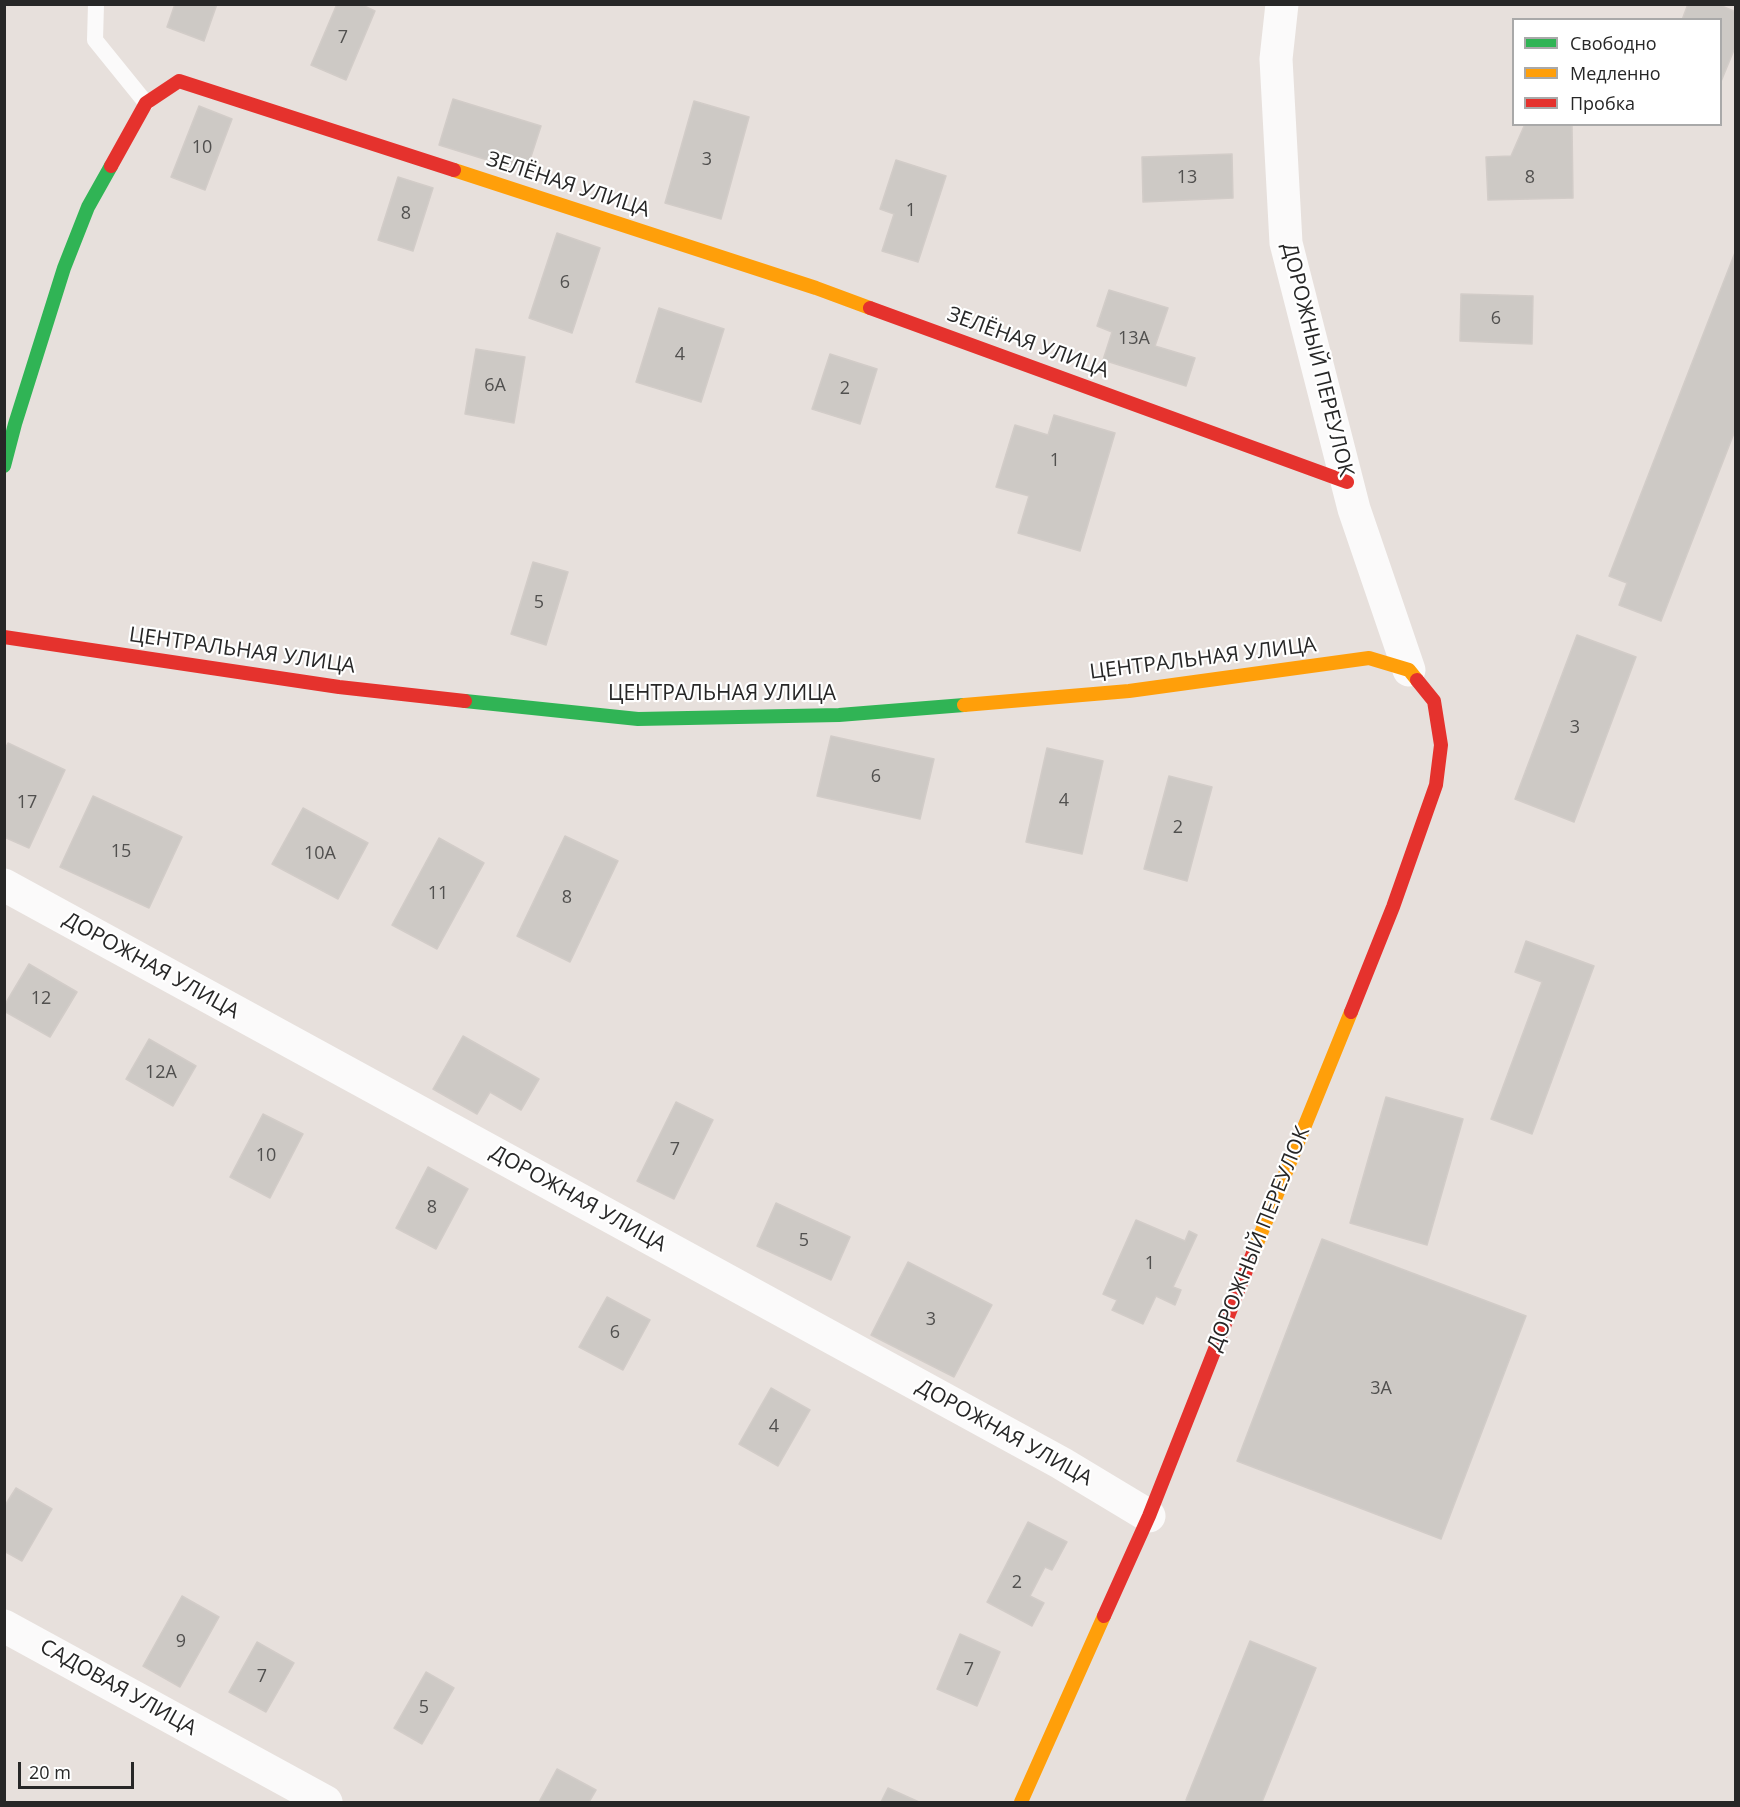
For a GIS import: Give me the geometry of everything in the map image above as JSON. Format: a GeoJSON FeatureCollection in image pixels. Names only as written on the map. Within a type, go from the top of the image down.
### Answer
{"type":"FeatureCollection","features":[{"type":"Feature","properties":{"kind":"street","name":"ДОРОЖНЫЙ ПЕРЕУЛОК"},"geometry":{"type":"LineString","coordinates":[[1021,1803],[1149,1516],[1246,1268],[1393,907],[1436,785],[1441,746],[1434,701],[1409,670],[1354,509],[1286,243],[1276,59],[1282,4]]}},
{"type":"Feature","properties":{"kind":"street","name":"ЗЕЛЁНАЯ УЛИЦА"},"geometry":{"type":"LineString","coordinates":[[4,466],[46,323],[88,207],[146,103],[179,81],[816,288],[1347,482]]}},
{"type":"Feature","properties":{"kind":"street","name":"ЦЕНТРАЛЬНАЯ УЛИЦА"},"geometry":{"type":"LineString","coordinates":[[4,637],[339,687],[638,719],[851,714],[1129,691],[1369,658],[1409,670]]}},
{"type":"Feature","properties":{"kind":"street","name":"ДОРОЖНАЯ УЛИЦА"},"geometry":{"type":"LineString","coordinates":[[4,885],[1061,1463],[1149,1516]]}},
{"type":"Feature","properties":{"kind":"street","name":"САДОВАЯ УЛИЦА"},"geometry":{"type":"LineString","coordinates":[[4,1626],[326,1803]]}},
{"type":"Feature","properties":{"kind":"lane"},"geometry":{"type":"LineString","coordinates":[[96,4],[95,40],[146,103]]}},
{"type":"Feature","properties":{"kind":"building"},"geometry":{"type":"Polygon","coordinates":[[[175,4],[217,4],[204,41],[167,27],[175,4]]]}},
{"type":"Feature","properties":{"kind":"building"},"geometry":{"type":"Polygon","coordinates":[[[337,4],[360,4],[375,11],[346,80],[311,65],[337,4]]]}},
{"type":"Feature","properties":{"kind":"building"},"geometry":{"type":"Polygon","coordinates":[[[1688,4],[1717,4],[1736,12],[1736,45],[1722,79],[1722,18],[1683,18],[1688,4]]]}},
{"type":"Feature","properties":{"kind":"building"},"geometry":{"type":"Polygon","coordinates":[[[453,99],[541,126],[526,172],[439,145],[453,99]]]}},
{"type":"Feature","properties":{"kind":"building"},"geometry":{"type":"Polygon","coordinates":[[[694,101],[749,117],[721,219],[665,203],[694,101]]]}},
{"type":"Feature","properties":{"kind":"building"},"geometry":{"type":"Polygon","coordinates":[[[199,106],[232,119],[205,190],[171,177],[199,106]]]}},
{"type":"Feature","properties":{"kind":"building"},"geometry":{"type":"Polygon","coordinates":[[[1524,126],[1572,126],[1573,198],[1488,200],[1486,157],[1511,156],[1524,126]]]}},
{"type":"Feature","properties":{"kind":"building"},"geometry":{"type":"Polygon","coordinates":[[[1232,154],[1233,198],[1143,202],[1142,157],[1232,154]]]}},
{"type":"Feature","properties":{"kind":"building"},"geometry":{"type":"Polygon","coordinates":[[[896,160],[946,176],[918,262],[882,251],[894,214],[880,209],[896,160]]]}},
{"type":"Feature","properties":{"kind":"building"},"geometry":{"type":"Polygon","coordinates":[[[398,177],[433,188],[413,251],[378,240],[398,177]]]}},
{"type":"Feature","properties":{"kind":"building"},"geometry":{"type":"Polygon","coordinates":[[[557,233],[600,248],[572,333],[529,318],[557,233]]]}},
{"type":"Feature","properties":{"kind":"building"},"geometry":{"type":"Polygon","coordinates":[[[1736,250],[1736,428],[1661,621],[1619,605],[1627,583],[1609,576],[1736,250]]]}},
{"type":"Feature","properties":{"kind":"building"},"geometry":{"type":"Polygon","coordinates":[[[1109,290],[1168,308],[1155,346],[1195,358],[1186,386],[1103,360],[1112,332],[1097,326],[1109,290]]]}},
{"type":"Feature","properties":{"kind":"building"},"geometry":{"type":"Polygon","coordinates":[[[1461,294],[1533,296],[1532,344],[1460,341],[1461,294]]]}},
{"type":"Feature","properties":{"kind":"building"},"geometry":{"type":"Polygon","coordinates":[[[659,308],[724,329],[701,402],[636,382],[659,308]]]}},
{"type":"Feature","properties":{"kind":"building"},"geometry":{"type":"Polygon","coordinates":[[[476,349],[525,357],[514,423],[465,414],[476,349]]]}},
{"type":"Feature","properties":{"kind":"building"},"geometry":{"type":"Polygon","coordinates":[[[830,354],[877,369],[860,424],[812,409],[830,354]]]}},
{"type":"Feature","properties":{"kind":"building"},"geometry":{"type":"Polygon","coordinates":[[[1054,415],[1115,433],[1080,551],[1018,533],[1029,496],[996,487],[1015,425],[1048,435],[1054,415]]]}},
{"type":"Feature","properties":{"kind":"building"},"geometry":{"type":"Polygon","coordinates":[[[533,562],[568,572],[546,645],[511,634],[533,562]]]}},
{"type":"Feature","properties":{"kind":"building"},"geometry":{"type":"Polygon","coordinates":[[[1577,635],[1636,657],[1574,822],[1515,799],[1577,635]]]}},
{"type":"Feature","properties":{"kind":"building"},"geometry":{"type":"Polygon","coordinates":[[[831,736],[934,759],[920,819],[817,796],[831,736]]]}},
{"type":"Feature","properties":{"kind":"building"},"geometry":{"type":"Polygon","coordinates":[[[8,743],[65,770],[29,848],[4,837],[4,751],[8,743]]]}},
{"type":"Feature","properties":{"kind":"building"},"geometry":{"type":"Polygon","coordinates":[[[1047,748],[1103,761],[1082,854],[1026,842],[1047,748]]]}},
{"type":"Feature","properties":{"kind":"building"},"geometry":{"type":"Polygon","coordinates":[[[1169,776],[1212,787],[1187,881],[1144,869],[1169,776]]]}},
{"type":"Feature","properties":{"kind":"building"},"geometry":{"type":"Polygon","coordinates":[[[93,796],[182,837],[149,908],[60,867],[93,796]]]}},
{"type":"Feature","properties":{"kind":"building"},"geometry":{"type":"Polygon","coordinates":[[[303,808],[368,843],[338,899],[272,864],[303,808]]]}},
{"type":"Feature","properties":{"kind":"building"},"geometry":{"type":"Polygon","coordinates":[[[565,836],[618,861],[570,962],[517,936],[565,836]]]}},
{"type":"Feature","properties":{"kind":"building"},"geometry":{"type":"Polygon","coordinates":[[[439,838],[484,863],[437,949],[392,925],[439,838]]]}},
{"type":"Feature","properties":{"kind":"building"},"geometry":{"type":"Polygon","coordinates":[[[1526,941],[1594,966],[1532,1134],[1491,1119],[1542,982],[1515,972],[1526,941]]]}},
{"type":"Feature","properties":{"kind":"building"},"geometry":{"type":"Polygon","coordinates":[[[29,964],[77,992],[50,1037],[4,1011],[4,1006],[29,964]]]}},
{"type":"Feature","properties":{"kind":"building"},"geometry":{"type":"Polygon","coordinates":[[[463,1036],[539,1079],[521,1110],[490,1092],[477,1114],[433,1089],[463,1036]]]}},
{"type":"Feature","properties":{"kind":"building"},"geometry":{"type":"Polygon","coordinates":[[[149,1039],[196,1066],[173,1106],[126,1079],[149,1039]]]}},
{"type":"Feature","properties":{"kind":"building"},"geometry":{"type":"Polygon","coordinates":[[[1386,1097],[1463,1119],[1427,1245],[1350,1223],[1386,1097]]]}},
{"type":"Feature","properties":{"kind":"building"},"geometry":{"type":"Polygon","coordinates":[[[676,1102],[713,1120],[674,1199],[637,1181],[676,1102]]]}},
{"type":"Feature","properties":{"kind":"building"},"geometry":{"type":"Polygon","coordinates":[[[263,1114],[303,1134],[270,1198],[230,1177],[263,1114]]]}},
{"type":"Feature","properties":{"kind":"building"},"geometry":{"type":"Polygon","coordinates":[[[428,1167],[468,1189],[436,1249],[396,1228],[428,1167]]]}},
{"type":"Feature","properties":{"kind":"building"},"geometry":{"type":"Polygon","coordinates":[[[776,1203],[850,1237],[831,1280],[757,1246],[776,1203]]]}},
{"type":"Feature","properties":{"kind":"building"},"geometry":{"type":"Polygon","coordinates":[[[1136,1220],[1185,1241],[1189,1231],[1197,1235],[1173,1287],[1181,1290],[1175,1305],[1156,1296],[1143,1324],[1112,1310],[1117,1300],[1103,1294],[1136,1220]]]}},
{"type":"Feature","properties":{"kind":"building"},"geometry":{"type":"Polygon","coordinates":[[[1322,1239],[1526,1316],[1441,1539],[1237,1461],[1322,1239]]]}},
{"type":"Feature","properties":{"kind":"building"},"geometry":{"type":"Polygon","coordinates":[[[908,1262],[992,1305],[954,1377],[871,1335],[908,1262]]]}},
{"type":"Feature","properties":{"kind":"building"},"geometry":{"type":"Polygon","coordinates":[[[607,1297],[650,1320],[623,1370],[579,1347],[607,1297]]]}},
{"type":"Feature","properties":{"kind":"building"},"geometry":{"type":"Polygon","coordinates":[[[771,1388],[810,1410],[778,1466],[739,1444],[771,1388]]]}},
{"type":"Feature","properties":{"kind":"building"},"geometry":{"type":"Polygon","coordinates":[[[16,1488],[52,1509],[22,1561],[4,1551],[4,1507],[16,1488]]]}},
{"type":"Feature","properties":{"kind":"building"},"geometry":{"type":"Polygon","coordinates":[[[1028,1522],[1067,1542],[1052,1570],[1045,1567],[1030,1596],[1044,1603],[1032,1626],[987,1602],[1028,1522]]]}},
{"type":"Feature","properties":{"kind":"building"},"geometry":{"type":"Polygon","coordinates":[[[182,1596],[219,1617],[180,1687],[143,1666],[182,1596]]]}},
{"type":"Feature","properties":{"kind":"building"},"geometry":{"type":"Polygon","coordinates":[[[960,1634],[1000,1652],[977,1706],[937,1689],[960,1634]]]}},
{"type":"Feature","properties":{"kind":"building"},"geometry":{"type":"Polygon","coordinates":[[[1250,1641],[1316,1668],[1262,1802],[1192,1802],[1186,1800],[1250,1641]]]}},
{"type":"Feature","properties":{"kind":"building"},"geometry":{"type":"Polygon","coordinates":[[[257,1642],[294,1663],[266,1712],[229,1692],[257,1642]]]}},
{"type":"Feature","properties":{"kind":"building"},"geometry":{"type":"Polygon","coordinates":[[[426,1672],[454,1688],[422,1744],[394,1728],[426,1672]]]}},
{"type":"Feature","properties":{"kind":"building"},"geometry":{"type":"Polygon","coordinates":[[[557,1769],[596,1790],[589,1802],[539,1802],[557,1769]]]}},
{"type":"Feature","properties":{"kind":"building"},"geometry":{"type":"Polygon","coordinates":[[[888,1788],[919,1802],[881,1802],[888,1788]]]}},
{"type":"Feature","properties":{"kind":"traffic: fast"},"geometry":{"type":"LineString","coordinates":[[4,466],[64,268],[88,207],[111,166]]}},
{"type":"Feature","properties":{"kind":"traffic: fast"},"geometry":{"type":"LineString","coordinates":[[465,701],[638,719],[839,715],[964,705]]}},
{"type":"Feature","properties":{"kind":"traffic: slow"},"geometry":{"type":"LineString","coordinates":[[454,170],[816,288],[870,308]]}},
{"type":"Feature","properties":{"kind":"traffic: slow"},"geometry":{"type":"LineString","coordinates":[[964,705],[1129,691],[1369,658],[1409,670],[1417,680]]}},
{"type":"Feature","properties":{"kind":"traffic: slow"},"geometry":{"type":"LineString","coordinates":[[1253,1253],[1351,1012]]}},
{"type":"Feature","properties":{"kind":"traffic: slow"},"geometry":{"type":"LineString","coordinates":[[1021,1802],[1104,1616]]}},
{"type":"Feature","properties":{"kind":"traffic: jam"},"geometry":{"type":"LineString","coordinates":[[111,166],[146,103],[179,81],[454,170]]}},
{"type":"Feature","properties":{"kind":"traffic: jam"},"geometry":{"type":"LineString","coordinates":[[870,308],[1347,482]]}},
{"type":"Feature","properties":{"kind":"traffic: jam"},"geometry":{"type":"LineString","coordinates":[[4,637],[339,687],[465,701]]}},
{"type":"Feature","properties":{"kind":"traffic: jam"},"geometry":{"type":"LineString","coordinates":[[1351,1012],[1393,907],[1436,785],[1441,745],[1434,701],[1417,680]]}},
{"type":"Feature","properties":{"kind":"traffic: jam"},"geometry":{"type":"LineString","coordinates":[[1104,1616],[1149,1516],[1253,1253]]}}]}
